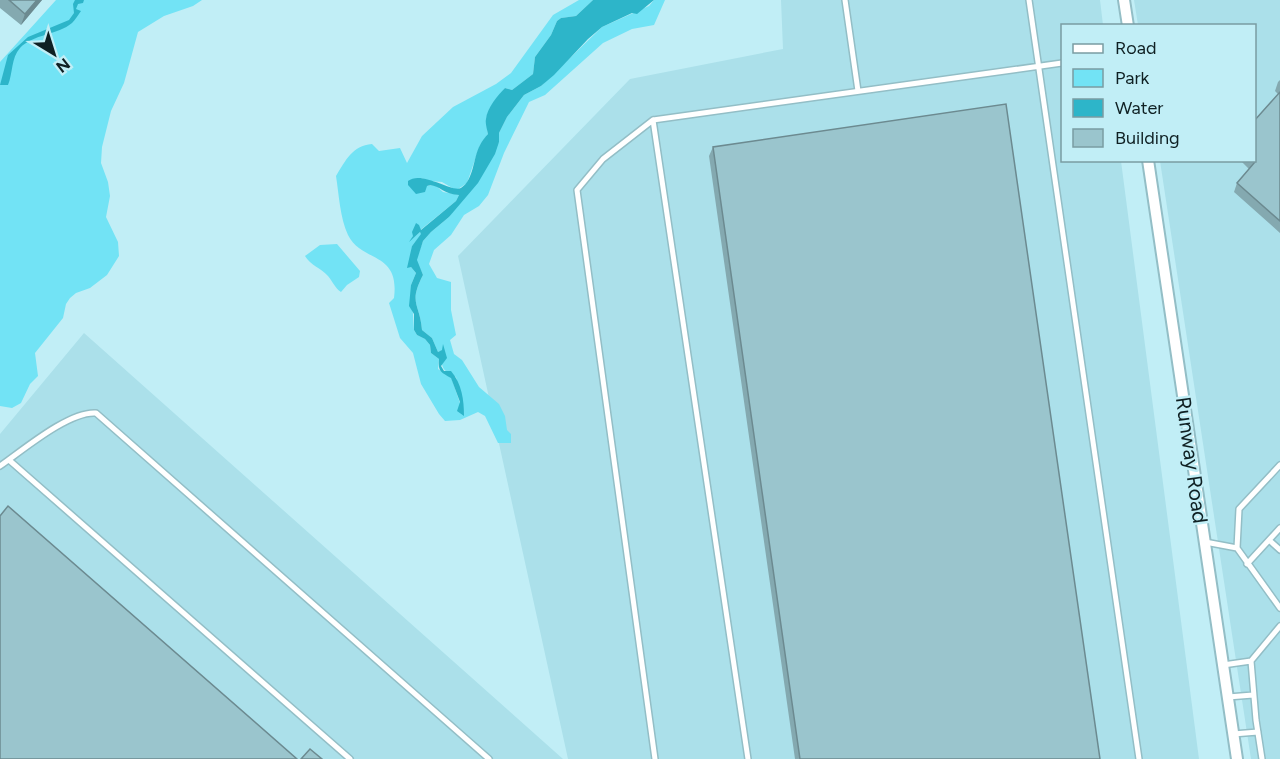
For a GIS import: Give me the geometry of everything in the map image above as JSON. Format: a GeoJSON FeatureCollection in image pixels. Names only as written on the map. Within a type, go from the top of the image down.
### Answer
{"type":"FeatureCollection","features":[{"type":"Feature","properties":{"kind":"street"},"geometry":{"type":"LineString","coordinates":[[1124,0],[1128,24]]}},
{"type":"Feature","properties":{"kind":"street","name":"Runway Road"},"geometry":{"type":"LineString","coordinates":[[1148,162],[1237,759]]}},
{"type":"Feature","properties":{"kind":"lane"},"geometry":{"type":"LineString","coordinates":[[845,0],[858,91]]}},
{"type":"Feature","properties":{"kind":"lane"},"geometry":{"type":"LineString","coordinates":[[1029,0],[1139,759]]}},
{"type":"Feature","properties":{"kind":"lane"},"geometry":{"type":"LineString","coordinates":[[655,759],[577,190],[603,159],[653,120],[1061,63]]}},
{"type":"Feature","properties":{"kind":"lane"},"geometry":{"type":"LineString","coordinates":[[653,120],[748,759]]}},
{"type":"Feature","properties":{"kind":"lane"},"geometry":{"type":"LineString","coordinates":[[0,466],[85,412],[96,413],[489,759]]}},
{"type":"Feature","properties":{"kind":"lane"},"geometry":{"type":"LineString","coordinates":[[9,460],[350,759]]}},
{"type":"Feature","properties":{"kind":"lane"},"geometry":{"type":"LineString","coordinates":[[1280,465],[1239,509],[1237,548],[1280,608]]}},
{"type":"Feature","properties":{"kind":"lane"},"geometry":{"type":"LineString","coordinates":[[1248,564],[1280,528]]}},
{"type":"Feature","properties":{"kind":"lane"},"geometry":{"type":"LineString","coordinates":[[1269,540],[1280,550]]}},
{"type":"Feature","properties":{"kind":"lane"},"geometry":{"type":"LineString","coordinates":[[1205,542],[1237,548]]}},
{"type":"Feature","properties":{"kind":"lane"},"geometry":{"type":"LineString","coordinates":[[1223,665],[1251,661],[1280,626]]}},
{"type":"Feature","properties":{"kind":"lane"},"geometry":{"type":"LineString","coordinates":[[1251,661],[1262,759]]}},
{"type":"Feature","properties":{"kind":"lane"},"geometry":{"type":"LineString","coordinates":[[1228,697],[1253,694]]}},
{"type":"Feature","properties":{"kind":"lane"},"geometry":{"type":"LineString","coordinates":[[1233,734],[1258,732]]}},
{"type":"Feature","properties":{"kind":"shaded area"},"geometry":{"type":"Polygon","coordinates":[[[781,0],[1100,0],[1103,24],[1061,24],[1061,162],[1121,162],[1199,759],[568,759],[458,256],[630,79],[783,49],[781,0]]]}},
{"type":"Feature","properties":{"kind":"shaded area"},"geometry":{"type":"Polygon","coordinates":[[[1134,0],[1280,0],[1280,759],[1251,759],[1160,162],[1256,162],[1256,24],[1138,24],[1134,0]]]}},
{"type":"Feature","properties":{"kind":"shaded area"},"geometry":{"type":"Polygon","coordinates":[[[84,333],[563,759],[0,759],[0,434],[84,333]]]}},
{"type":"Feature","properties":{"kind":"green space"},"geometry":{"type":"Polygon","coordinates":[[[56,0],[202,0],[193,6],[164,16],[138,32],[124,83],[111,111],[102,147],[101,163],[110,196],[106,217],[118,242],[119,256],[107,275],[90,288],[70,298],[63,318],[35,353],[38,376],[30,384],[21,403],[12,408],[0,406],[0,62],[56,0]]]}},
{"type":"Feature","properties":{"kind":"green space"},"geometry":{"type":"Polygon","coordinates":[[[579,0],[593,0],[576,16],[561,18],[557,21],[551,35],[535,57],[533,74],[512,90],[505,88],[490,109],[487,119],[488,134],[480,145],[467,183],[454,189],[442,182],[421,178],[426,186],[435,185],[443,192],[459,195],[456,201],[413,236],[412,239],[420,232],[422,234],[412,246],[411,267],[416,273],[411,285],[414,330],[417,335],[425,339],[430,345],[431,353],[439,359],[438,369],[451,377],[464,415],[456,377],[443,367],[443,350],[438,352],[432,338],[422,330],[416,292],[423,275],[416,260],[423,241],[449,217],[499,142],[499,133],[507,117],[524,95],[541,86],[602,27],[649,6],[654,0],[665,0],[654,25],[632,29],[603,43],[545,95],[529,102],[504,153],[488,195],[479,206],[464,215],[451,235],[434,250],[429,264],[437,278],[451,282],[451,310],[456,335],[450,340],[454,354],[462,360],[479,387],[499,404],[505,416],[507,430],[511,434],[511,443],[498,443],[485,416],[478,412],[460,420],[445,421],[439,414],[421,384],[413,353],[400,338],[389,303],[394,298],[391,272],[386,265],[354,244],[348,235],[341,214],[336,176],[354,151],[365,145],[372,144],[379,151],[400,148],[407,163],[422,136],[453,107],[496,84],[511,73],[553,15],[579,0]]]}},
{"type":"Feature","properties":{"kind":"green space"},"geometry":{"type":"Polygon","coordinates":[[[337,244],[360,271],[359,277],[341,292],[328,276],[305,256],[320,245],[337,244]]]}},
{"type":"Feature","properties":{"kind":"water"},"geometry":{"type":"Polygon","coordinates":[[[75,0],[84,0],[83,3],[78,4],[76,9],[81,11],[73,22],[60,30],[25,43],[15,56],[8,85],[0,85],[8,55],[28,37],[69,20],[74,13],[75,0]]]}},
{"type":"Feature","properties":{"kind":"water"},"geometry":{"type":"Polygon","coordinates":[[[593,0],[654,0],[637,14],[632,13],[602,27],[554,75],[541,86],[524,95],[507,117],[499,133],[495,154],[478,183],[449,217],[423,241],[417,260],[423,275],[416,292],[422,330],[432,338],[438,352],[442,350],[443,344],[447,358],[441,366],[444,371],[451,371],[458,381],[463,398],[464,416],[457,411],[460,402],[451,378],[440,371],[439,359],[431,353],[430,345],[425,339],[417,335],[414,330],[414,314],[409,306],[411,285],[416,273],[411,267],[407,268],[412,246],[421,234],[420,232],[409,242],[416,223],[421,230],[456,201],[459,195],[430,185],[427,186],[425,192],[416,194],[408,185],[408,181],[421,178],[457,189],[461,188],[471,174],[480,145],[488,134],[486,119],[493,102],[505,88],[512,90],[533,74],[535,57],[551,35],[557,21],[561,18],[576,16],[593,0]]]}},
{"type":"Feature","properties":{"kind":"building"},"geometry":{"type":"Polygon","coordinates":[[[9,0],[37,0],[25,14],[9,0]]]}},
{"type":"Feature","properties":{"kind":"building"},"geometry":{"type":"Polygon","coordinates":[[[1280,92],[1280,221],[1237,183],[1256,162],[1256,119],[1280,92]]]}},
{"type":"Feature","properties":{"kind":"building"},"geometry":{"type":"Polygon","coordinates":[[[1006,104],[1100,759],[800,759],[713,147],[1006,104]]]}},
{"type":"Feature","properties":{"kind":"building"},"geometry":{"type":"Polygon","coordinates":[[[8,506],[297,759],[0,759],[0,516],[8,506]]]}},
{"type":"Feature","properties":{"kind":"building"},"geometry":{"type":"Polygon","coordinates":[[[310,749],[322,759],[301,759],[310,749]]]}}]}
